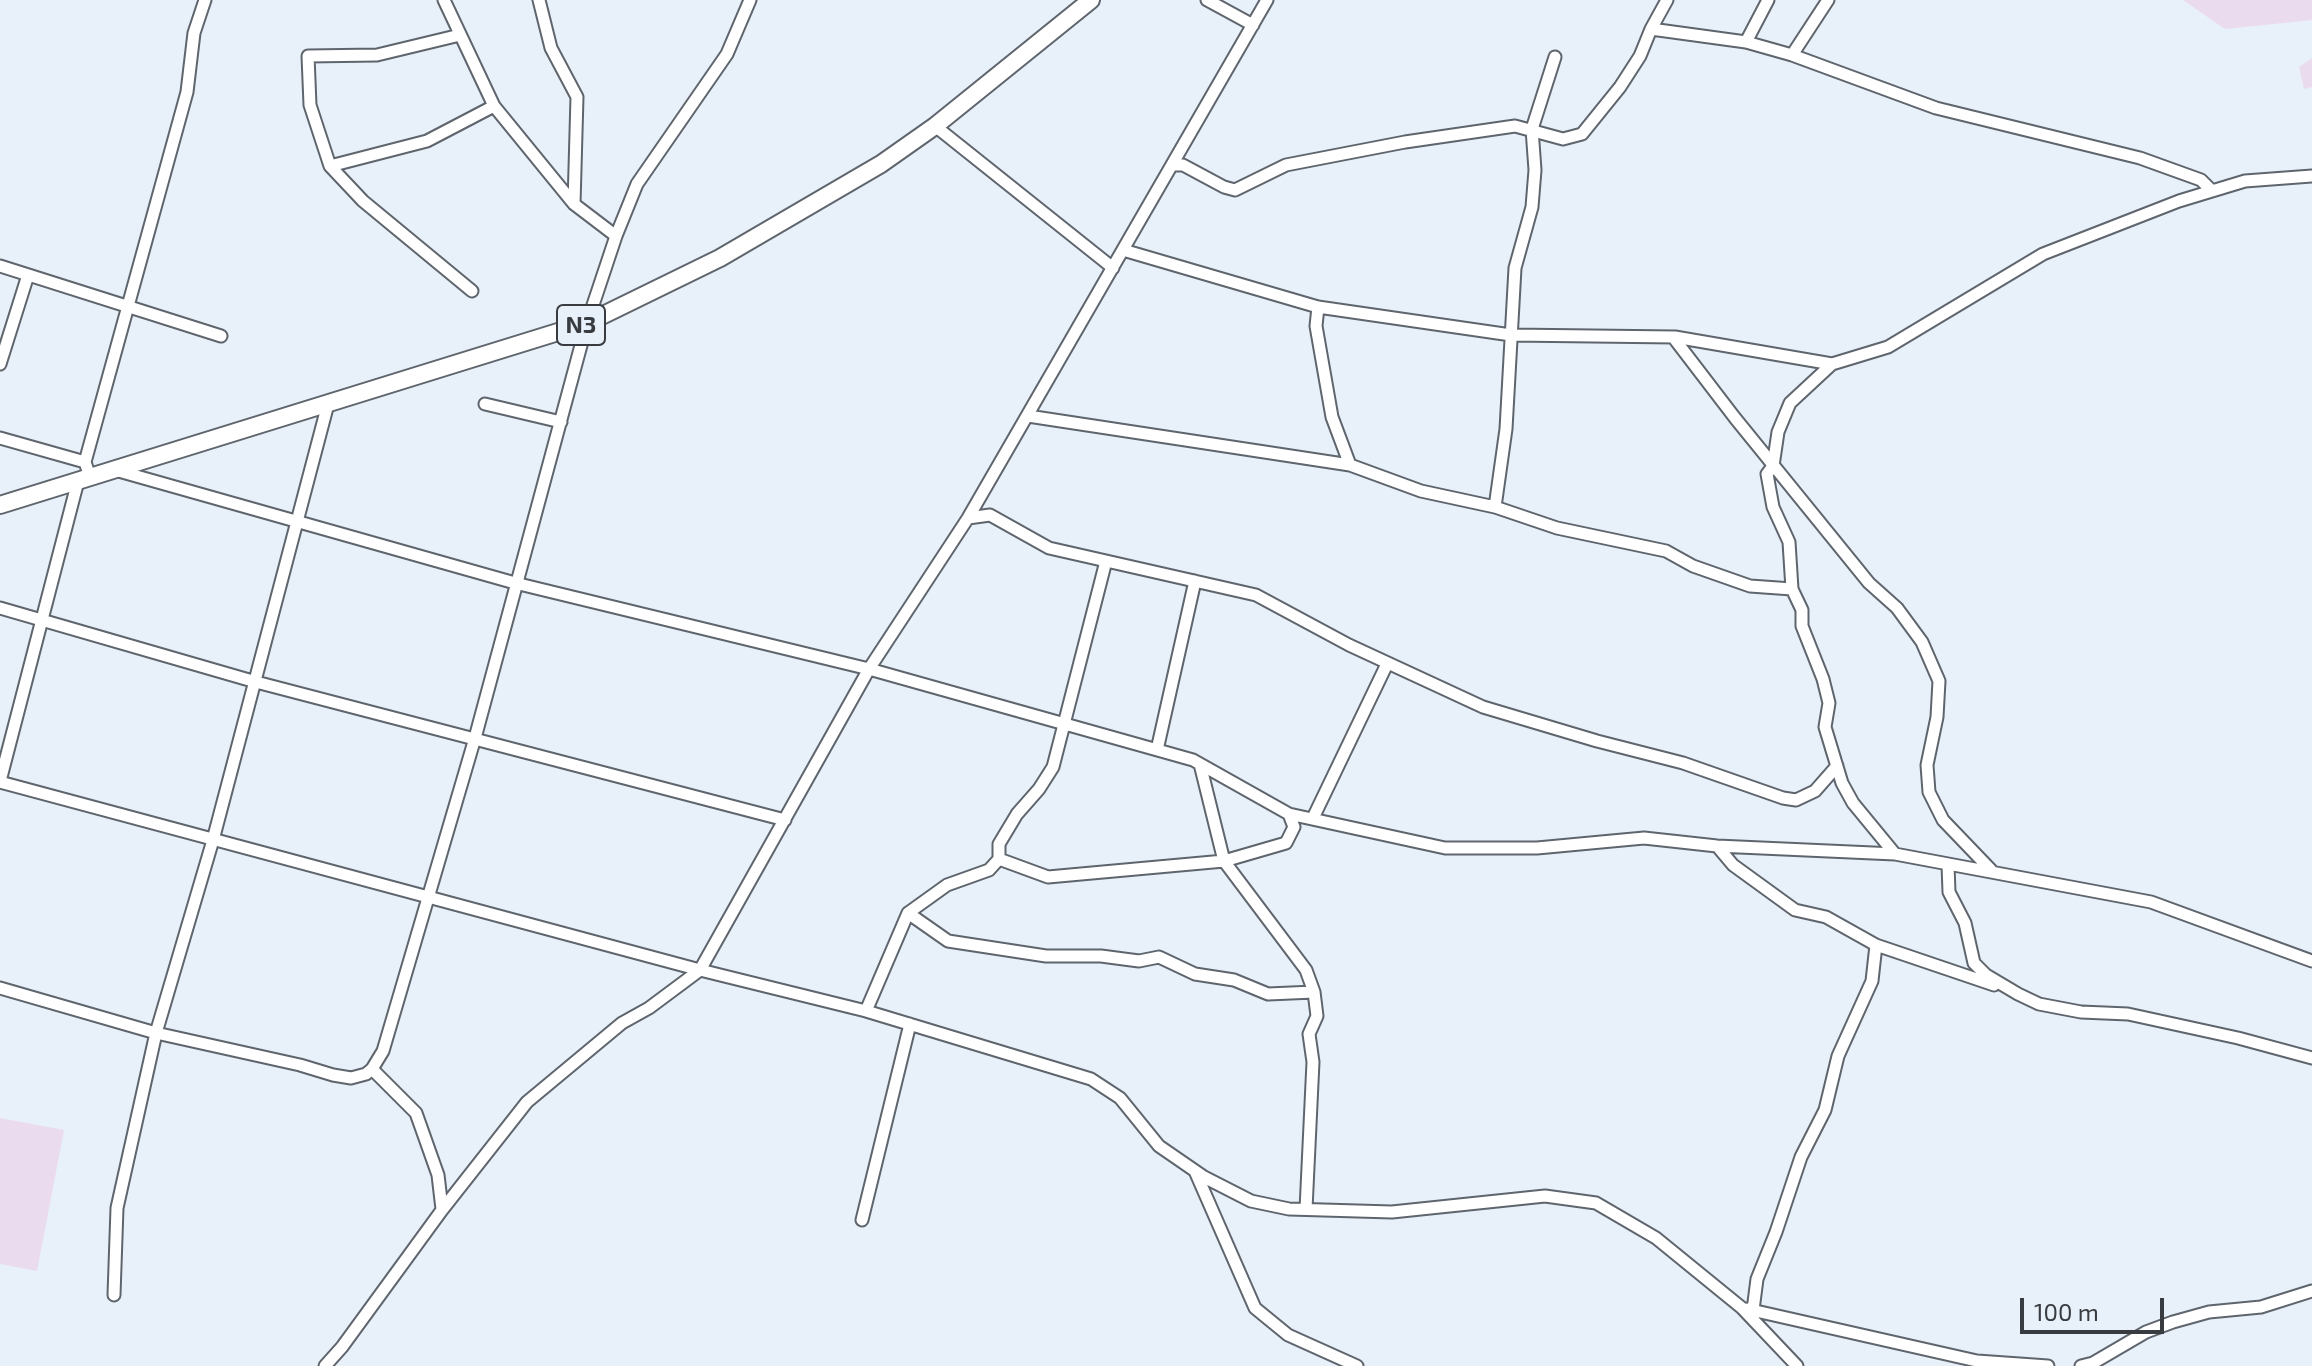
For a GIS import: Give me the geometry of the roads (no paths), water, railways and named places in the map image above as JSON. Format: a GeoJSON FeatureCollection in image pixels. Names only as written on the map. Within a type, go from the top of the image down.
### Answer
{"type":"FeatureCollection","features":[{"type":"Feature","properties":{"kind":"highway","name":"N3"},"geometry":{"type":"LineString","coordinates":[[0,505],[84,473],[115,470],[587,323],[720,258],[881,164],[935,126],[1074,6],[1091,0]]}},
{"type":"Feature","properties":{"kind":"street"},"geometry":{"type":"LineString","coordinates":[[205,0],[194,33],[187,92],[41,620],[0,781],[427,898],[866,1011],[1091,1079],[1120,1098],[1159,1146],[1195,1171],[1251,1201],[1306,1209],[1392,1212],[1545,1196],[1596,1203],[1656,1238],[1748,1309],[1797,1366]]}},
{"type":"Feature","properties":{"kind":"street"},"geometry":{"type":"LineString","coordinates":[[444,0],[494,106],[574,204],[616,236]]}},
{"type":"Feature","properties":{"kind":"street"},"geometry":{"type":"LineString","coordinates":[[539,0],[551,48],[577,97],[574,204]]}},
{"type":"Feature","properties":{"kind":"street"},"geometry":{"type":"LineString","coordinates":[[0,988],[156,1033],[333,1075],[351,1078],[372,1069],[383,1051],[475,738],[587,323],[616,236],[637,184],[727,54],[750,0]]}},
{"type":"Feature","properties":{"kind":"street"},"geometry":{"type":"LineString","coordinates":[[1207,0],[1253,25]]}},
{"type":"Feature","properties":{"kind":"street"},"geometry":{"type":"LineString","coordinates":[[325,1366],[527,1102],[622,1023],[649,1008],[700,970],[869,669],[968,518],[1267,0]]}},
{"type":"Feature","properties":{"kind":"street"},"geometry":{"type":"LineString","coordinates":[[1173,165],[1183,165],[1235,190],[1286,165],[1405,142],[1515,126],[1563,139],[1582,134],[1634,66],[1667,0]]}},
{"type":"Feature","properties":{"kind":"street"},"geometry":{"type":"LineString","coordinates":[[1746,42],[1768,0]]}},
{"type":"Feature","properties":{"kind":"street"},"geometry":{"type":"LineString","coordinates":[[1792,55],[1828,0]]}},
{"type":"Feature","properties":{"kind":"street"},"geometry":{"type":"LineString","coordinates":[[1651,29],[1746,42],[1792,55],[1936,108],[2140,158],[2201,180],[2212,191]]}},
{"type":"Feature","properties":{"kind":"street"},"geometry":{"type":"LineString","coordinates":[[460,35],[377,55],[308,56],[310,105],[330,166],[363,201],[472,291]]}},
{"type":"Feature","properties":{"kind":"street"},"geometry":{"type":"LineString","coordinates":[[1495,507],[1506,429],[1515,268],[1532,207],[1535,170],[1532,129],[1555,57]]}},
{"type":"Feature","properties":{"kind":"street"},"geometry":{"type":"LineString","coordinates":[[330,166],[427,141],[494,106]]}},
{"type":"Feature","properties":{"kind":"street"},"geometry":{"type":"LineString","coordinates":[[935,126],[1113,268]]}},
{"type":"Feature","properties":{"kind":"street"},"geometry":{"type":"LineString","coordinates":[[1895,854],[1853,803],[1837,766],[1825,727],[1829,703],[1823,679],[1802,626],[1802,610],[1792,589],[1789,542],[1773,507],[1767,474],[1773,466],[1778,432],[1790,403],[1832,364],[1888,347],[2043,254],[2245,181],[2312,176]]}},
{"type":"Feature","properties":{"kind":"street"},"geometry":{"type":"LineString","coordinates":[[1123,250],[1318,307],[1511,335],[1673,337],[1832,364]]}},
{"type":"Feature","properties":{"kind":"street"},"geometry":{"type":"LineString","coordinates":[[0,266],[221,336]]}},
{"type":"Feature","properties":{"kind":"street"},"geometry":{"type":"LineString","coordinates":[[0,364],[28,275]]}},
{"type":"Feature","properties":{"kind":"street"},"geometry":{"type":"LineString","coordinates":[[1318,307],[1316,326],[1332,417],[1350,465]]}},
{"type":"Feature","properties":{"kind":"street"},"geometry":{"type":"LineString","coordinates":[[1673,337],[1773,466],[1869,583],[1897,608],[1922,642],[1939,681],[1937,717],[1927,765],[1929,792],[1943,820],[1991,870]]}},
{"type":"Feature","properties":{"kind":"street"},"geometry":{"type":"LineString","coordinates":[[114,1295],[117,1208],[156,1033],[213,840],[328,404]]}},
{"type":"Feature","properties":{"kind":"street"},"geometry":{"type":"LineString","coordinates":[[485,404],[561,422]]}},
{"type":"Feature","properties":{"kind":"street"},"geometry":{"type":"LineString","coordinates":[[1028,416],[1350,465],[1421,491],[1495,507],[1557,528],[1666,551],[1693,566],[1750,586],[1792,589]]}},
{"type":"Feature","properties":{"kind":"street"},"geometry":{"type":"LineString","coordinates":[[0,438],[84,473]]}},
{"type":"Feature","properties":{"kind":"street"},"geometry":{"type":"LineString","coordinates":[[115,470],[515,583],[869,669],[1157,750],[1200,764],[1289,814],[1445,848],[1537,848],[1644,838],[1717,846],[1895,854],[2151,902],[2312,961]]}},
{"type":"Feature","properties":{"kind":"street"},"geometry":{"type":"LineString","coordinates":[[968,518],[990,515],[1049,548],[1256,595],[1387,664],[1483,707],[1683,763],[1783,798],[1796,800],[1815,791],[1837,766]]}},
{"type":"Feature","properties":{"kind":"street"},"geometry":{"type":"LineString","coordinates":[[866,1011],[908,913],[947,885],[989,870],[999,859],[999,844],[1017,814],[1053,767],[1106,561]]}},
{"type":"Feature","properties":{"kind":"street"},"geometry":{"type":"LineString","coordinates":[[1157,750],[1195,581]]}},
{"type":"Feature","properties":{"kind":"street"},"geometry":{"type":"LineString","coordinates":[[0,608],[256,682],[785,820]]}},
{"type":"Feature","properties":{"kind":"street"},"geometry":{"type":"LineString","coordinates":[[1313,818],[1387,664]]}},
{"type":"Feature","properties":{"kind":"street"},"geometry":{"type":"LineString","coordinates":[[1200,764],[1224,861],[1306,970],[1314,992],[1317,1016],[1309,1034],[1313,1062],[1306,1209]]}},
{"type":"Feature","properties":{"kind":"street"},"geometry":{"type":"LineString","coordinates":[[999,859],[1048,877],[1224,861],[1286,843],[1294,827],[1289,814]]}},
{"type":"Feature","properties":{"kind":"street"},"geometry":{"type":"LineString","coordinates":[[1717,846],[1733,865],[1795,910],[1826,917],[1876,945],[2018,994]]}},
{"type":"Feature","properties":{"kind":"street"},"geometry":{"type":"LineString","coordinates":[[1948,865],[1949,892],[1965,923],[1974,963],[1986,975],[2018,994],[2039,1004],[2081,1012],[2128,1014],[2312,1058]]}},
{"type":"Feature","properties":{"kind":"street"},"geometry":{"type":"LineString","coordinates":[[908,913],[948,941],[1046,956],[1101,956],[1139,961],[1159,957],[1195,974],[1234,980],[1268,994],[1314,992]]}},
{"type":"Feature","properties":{"kind":"street"},"geometry":{"type":"LineString","coordinates":[[1748,1309],[1801,1157],[1825,1110],[1838,1056],[1872,981],[1876,945]]}},
{"type":"Feature","properties":{"kind":"street"},"geometry":{"type":"LineString","coordinates":[[862,1220],[910,1024]]}},
{"type":"Feature","properties":{"kind":"street"},"geometry":{"type":"LineString","coordinates":[[372,1069],[416,1113],[438,1175],[442,1210]]}},
{"type":"Feature","properties":{"kind":"street"},"geometry":{"type":"LineString","coordinates":[[1195,1171],[1255,1308],[1288,1335],[1357,1366]]}},
{"type":"Feature","properties":{"kind":"street"},"geometry":{"type":"LineString","coordinates":[[2081,1366],[2093,1363],[2146,1332],[2173,1322],[2209,1312],[2261,1307],[2312,1291]]}},
{"type":"Feature","properties":{"kind":"street"},"geometry":{"type":"LineString","coordinates":[[1748,1309],[1977,1361],[2048,1366]]}}]}
